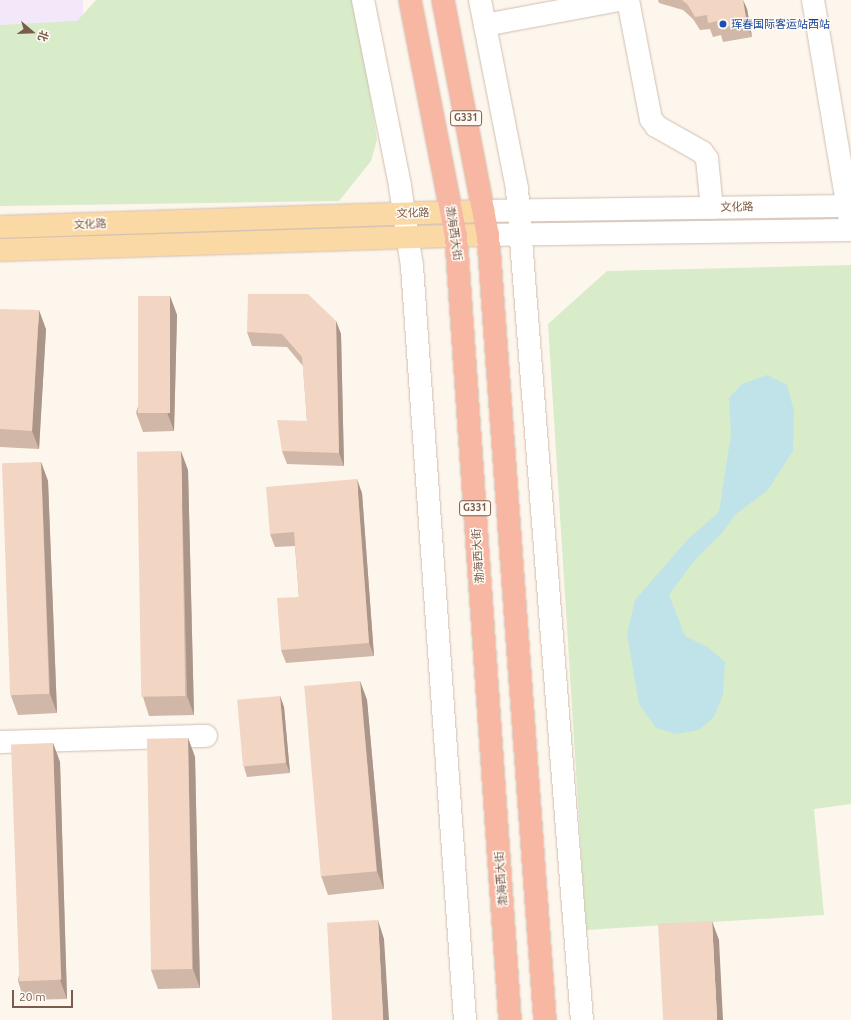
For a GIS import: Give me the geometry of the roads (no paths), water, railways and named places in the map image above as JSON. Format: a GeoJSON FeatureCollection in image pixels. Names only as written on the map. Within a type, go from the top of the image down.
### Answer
{"type":"FeatureCollection","features":[{"type":"Feature","properties":{"kind":"highway","name":"渤海西大街"},"geometry":{"type":"LineString","coordinates":[[410,0],[456,236],[510,1020]]}},
{"type":"Feature","properties":{"kind":"highway","name":"G331"},"geometry":{"type":"LineString","coordinates":[[444,0],[488,235],[545,1020]]}},
{"type":"Feature","properties":{"kind":"main road","name":"文化路"},"geometry":{"type":"LineString","coordinates":[[0,227],[484,211]]}},
{"type":"Feature","properties":{"kind":"main road"},"geometry":{"type":"LineString","coordinates":[[0,250],[488,235]]}},
{"type":"Feature","properties":{"kind":"street"},"geometry":{"type":"LineString","coordinates":[[364,0],[408,238],[416,328],[465,1020]]}},
{"type":"Feature","properties":{"kind":"street"},"geometry":{"type":"LineString","coordinates":[[480,0],[519,210],[582,1020]]}},
{"type":"Feature","properties":{"kind":"street"},"geometry":{"type":"LineString","coordinates":[[485,25],[618,0]]}},
{"type":"Feature","properties":{"kind":"street"},"geometry":{"type":"LineString","coordinates":[[628,0],[651,118],[656,126],[702,152],[708,159],[712,208]]}},
{"type":"Feature","properties":{"kind":"street"},"geometry":{"type":"LineString","coordinates":[[488,235],[851,229],[850,206],[813,0]]}},
{"type":"Feature","properties":{"kind":"street","name":"文化路"},"geometry":{"type":"LineString","coordinates":[[484,211],[850,206]]}},
{"type":"Feature","properties":{"kind":"street"},"geometry":{"type":"LineString","coordinates":[[0,742],[206,736]]}},
{"type":"Feature","properties":{"kind":"water"},"geometry":{"type":"Polygon","coordinates":[[[767,375],[787,385],[794,411],[793,451],[767,491],[736,514],[721,534],[693,562],[669,595],[685,636],[709,648],[725,662],[723,694],[714,717],[699,730],[676,734],[656,728],[639,704],[627,634],[635,600],[688,539],[719,512],[731,434],[729,398],[742,384],[767,375]]]}},
{"type":"Feature","properties":{"kind":"place","name":"珲春国际客运站西站"},"geometry":{"type":"Point","coordinates":[723,24]}}]}
